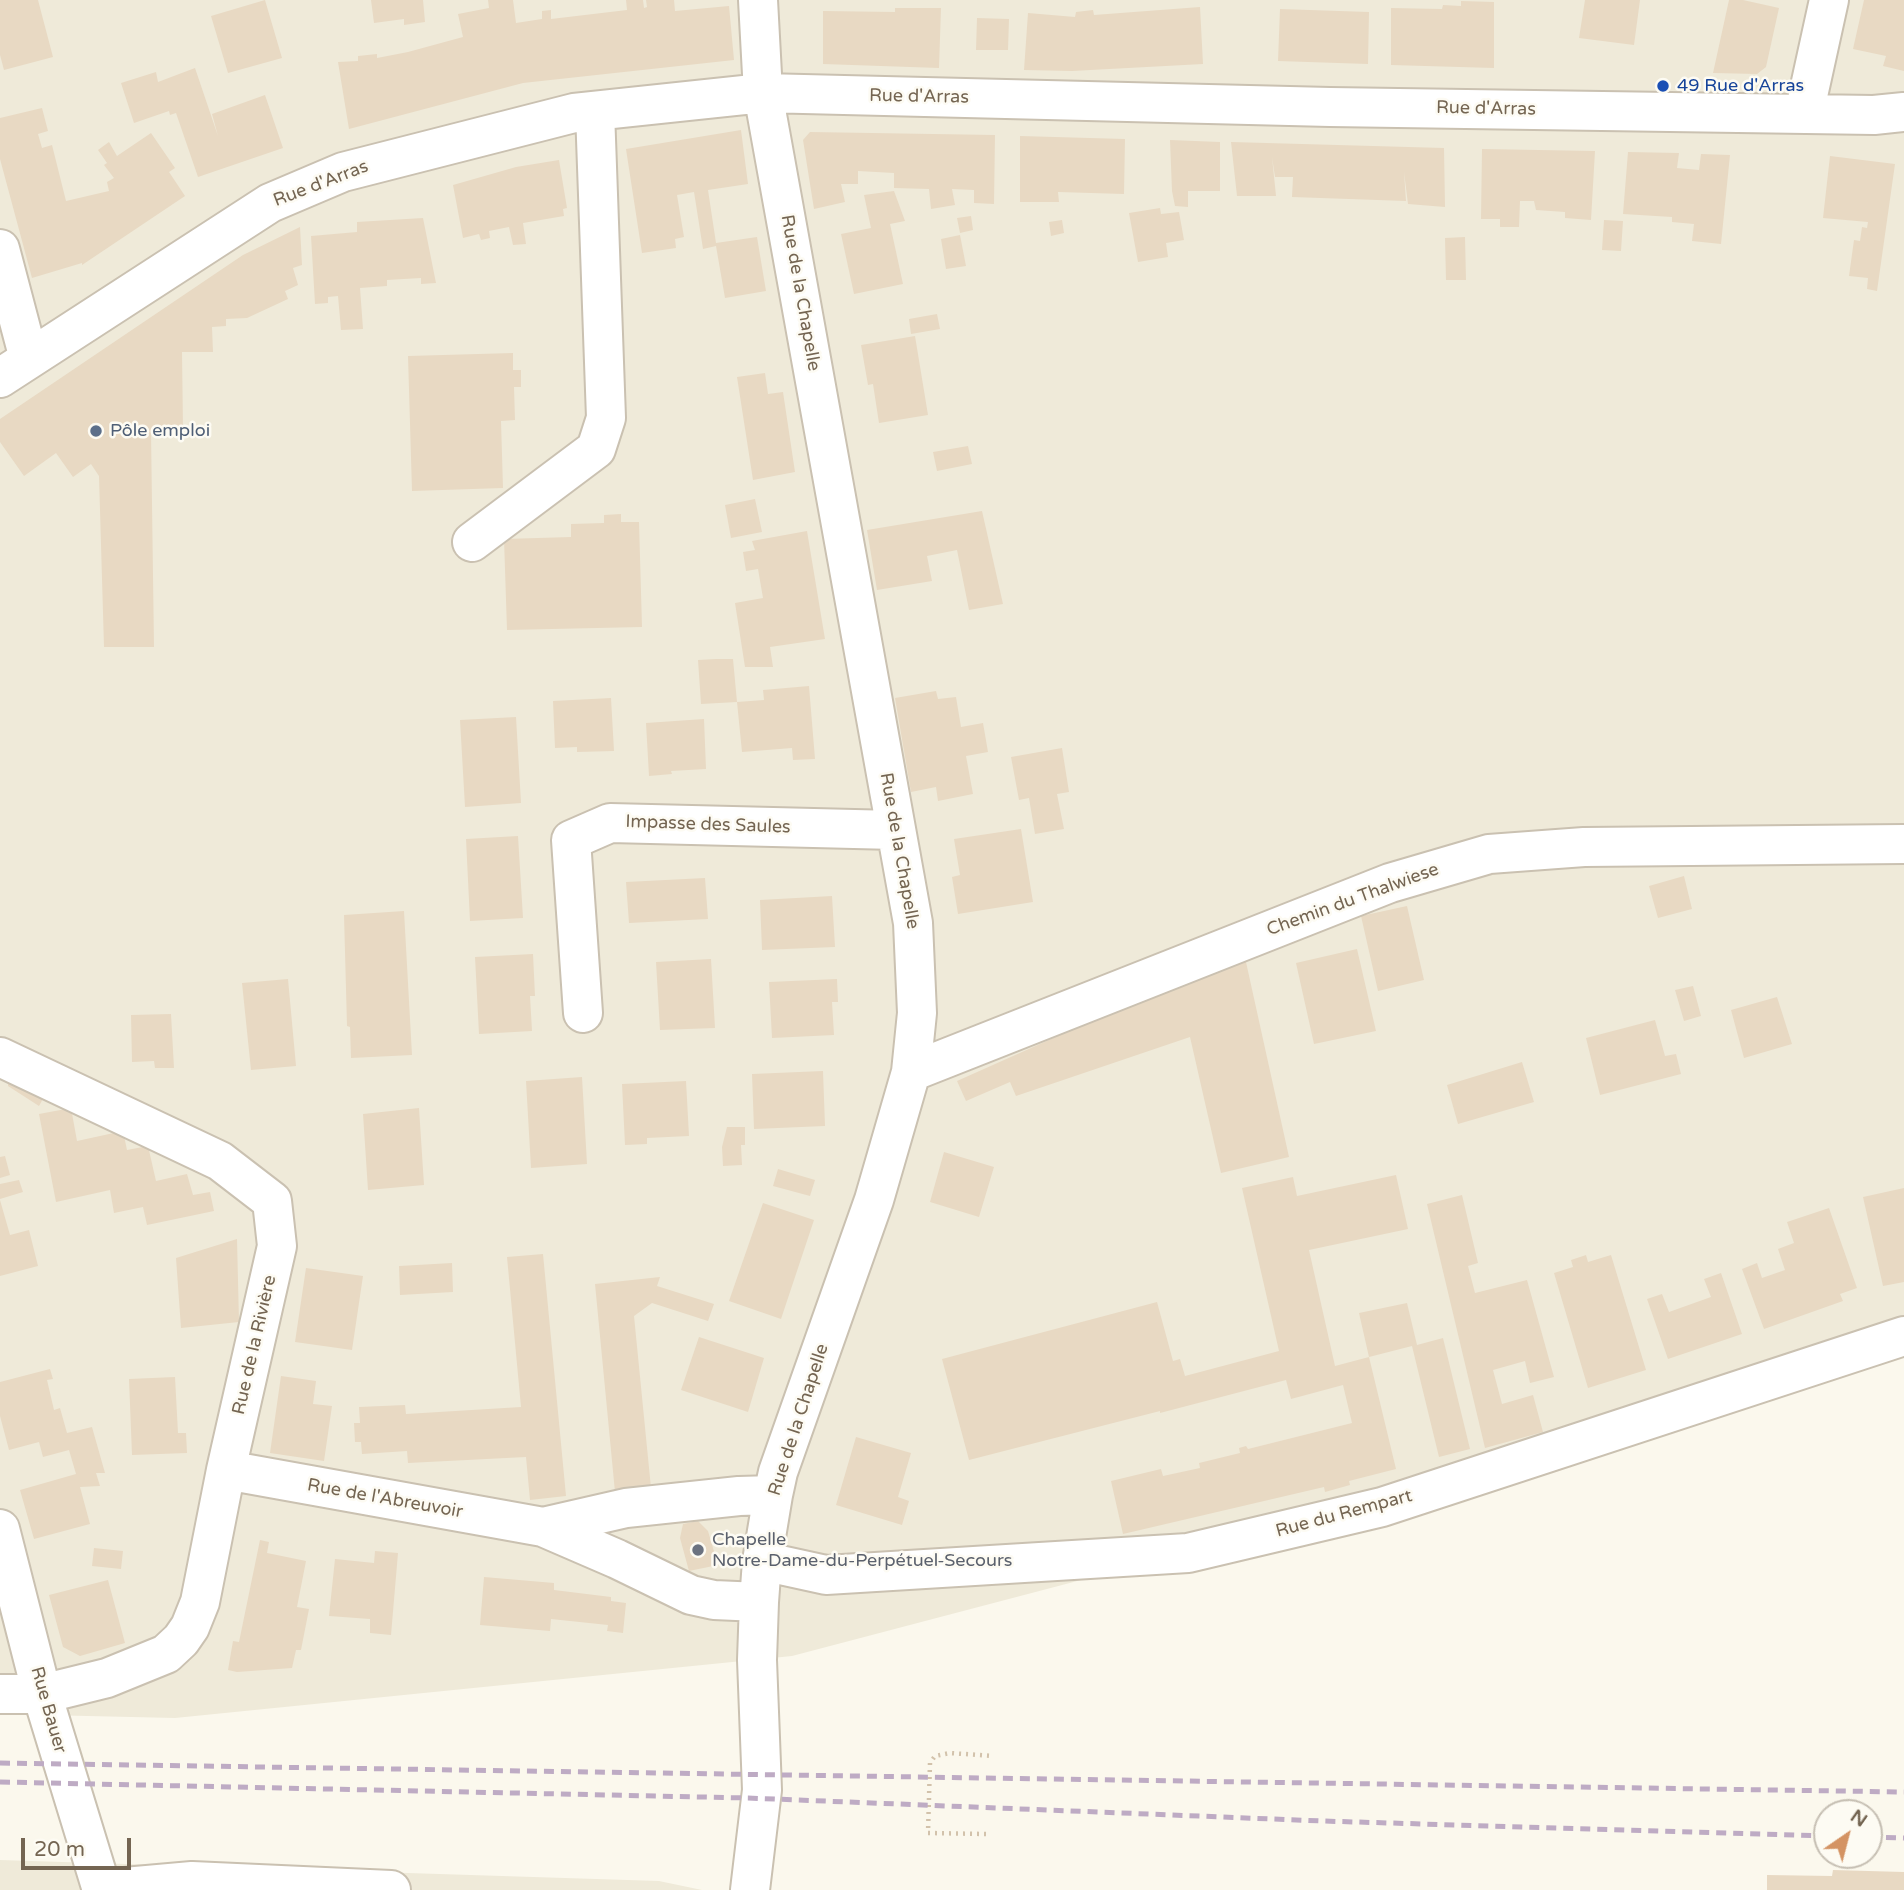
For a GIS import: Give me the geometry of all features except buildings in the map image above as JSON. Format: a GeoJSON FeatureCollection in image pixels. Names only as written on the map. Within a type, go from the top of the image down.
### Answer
{"type":"FeatureCollection","features":[{"type":"Feature","properties":{"kind":"street","name":"Rue de la Chapelle"},"geometry":{"type":"LineString","coordinates":[[750,1890],[762,1790],[757,1660],[759,1602],[762,1561],[773,1495],[778,1472],[873,1200],[911,1072],[917,1013],[913,923],[763,93],[758,0]]}},
{"type":"Feature","properties":{"kind":"street"},"geometry":{"type":"LineString","coordinates":[[1804,114],[1829,0]]}},
{"type":"Feature","properties":{"kind":"street","name":"Rue d'Arras"},"geometry":{"type":"LineString","coordinates":[[15,369],[270,203],[343,172],[574,113],[763,93],[1330,107],[1874,115],[1904,112]]}},
{"type":"Feature","properties":{"kind":"street"},"geometry":{"type":"LineString","coordinates":[[472,542],[596,449],[606,418],[595,111]]}},
{"type":"Feature","properties":{"kind":"street"},"geometry":{"type":"LineString","coordinates":[[0,249],[15,369]]}},
{"type":"Feature","properties":{"kind":"street","name":"Impasse des Saules"},"geometry":{"type":"LineString","coordinates":[[583,1013],[571,840],[610,823],[895,830]]}},
{"type":"Feature","properties":{"kind":"street","name":"Chemin du Thalwiese"},"geometry":{"type":"LineString","coordinates":[[911,1072],[1390,883],[1489,854],[1584,848],[1904,844]]}},
{"type":"Feature","properties":{"kind":"street","name":"Rue de la Rivière"},"geometry":{"type":"LineString","coordinates":[[0,1057],[219,1161],[272,1201],[277,1246],[226,1470],[200,1602],[181,1640],[166,1654],[107,1678],[42,1694],[0,1694]]}},
{"type":"Feature","properties":{"kind":"street","name":"Rue du Rempart"},"geometry":{"type":"LineString","coordinates":[[762,1561],[826,1575],[1188,1553],[1382,1507],[1904,1336]]}},
{"type":"Feature","properties":{"kind":"street","name":"Rue de l'Abreuvoir"},"geometry":{"type":"LineString","coordinates":[[226,1470],[543,1527],[691,1595],[714,1600],[759,1602]]}},
{"type":"Feature","properties":{"kind":"street","name":"Rue de l'Abreuvoir"},"geometry":{"type":"LineString","coordinates":[[543,1527],[626,1508],[773,1495]]}},
{"type":"Feature","properties":{"kind":"street","name":"Rue Bauer"},"geometry":{"type":"LineString","coordinates":[[0,1529],[42,1694],[102,1890]]}},
{"type":"Feature","properties":{"kind":"street"},"geometry":{"type":"LineString","coordinates":[[102,1890],[192,1881],[391,1890]]}},
{"type":"Feature","properties":{"kind":"path"},"geometry":{"type":"LineString","coordinates":[[986,1834],[928,1833],[930,1763],[935,1756],[950,1753],[993,1756]]}},
{"type":"Feature","properties":{"kind":"shaded area"},"geometry":{"type":"Polygon","coordinates":[[[0,0],[1904,0],[1904,1332],[1161,1559],[792,1656],[175,1718],[0,1714],[0,0]]]}},
{"type":"Feature","properties":{"kind":"shaded area"},"geometry":{"type":"Polygon","coordinates":[[[0,1860],[659,1881],[702,1890],[0,1890],[0,1860]]]}},
{"type":"Feature","properties":{"kind":"railway"},"geometry":{"type":"LineString","coordinates":[[0,1763],[1904,1792]]}},
{"type":"Feature","properties":{"kind":"railway"},"geometry":{"type":"LineString","coordinates":[[0,1782],[748,1798],[1322,1821],[1813,1836]]}},
{"type":"Feature","properties":{"kind":"railway"},"geometry":{"type":"LineString","coordinates":[[1883,1837],[1904,1838]]}},
{"type":"Feature","properties":{"kind":"place","name":"49 Rue d'Arras"},"geometry":{"type":"Point","coordinates":[1663,86]}},
{"type":"Feature","properties":{"kind":"place","name":"Pôle emploi"},"geometry":{"type":"Point","coordinates":[96,431]}},
{"type":"Feature","properties":{"kind":"place","name":"Chapelle Notre-Dame-du-Perpétuel-Secours"},"geometry":{"type":"Point","coordinates":[698,1550]}}]}
